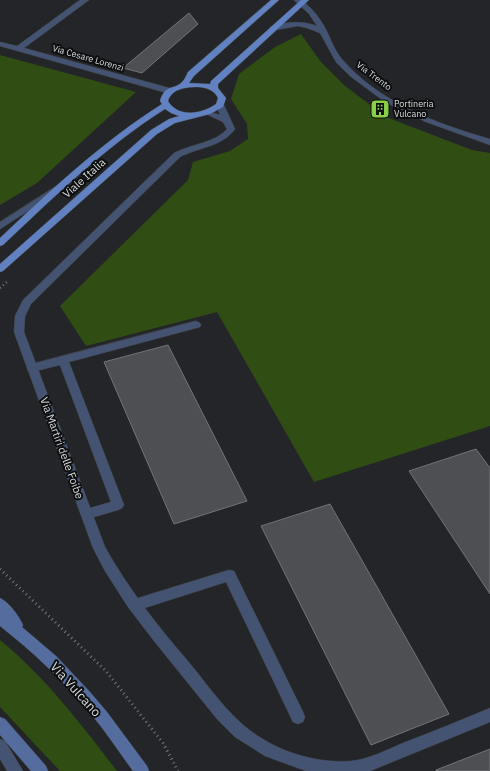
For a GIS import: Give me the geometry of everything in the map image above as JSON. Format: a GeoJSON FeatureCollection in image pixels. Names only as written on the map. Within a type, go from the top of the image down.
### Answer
{"type":"FeatureCollection","features":[{"type":"Feature","properties":{"kind":"main road"},"geometry":{"type":"LineString","coordinates":[[184,86],[191,74],[275,0]]}},
{"type":"Feature","properties":{"kind":"main road"},"geometry":{"type":"LineString","coordinates":[[214,89],[214,83],[302,1]]}},
{"type":"Feature","properties":{"kind":"main road"},"geometry":{"type":"LineString","coordinates":[[166,105],[164,98],[170,91],[184,86],[203,85],[214,89],[222,97],[220,105]]}},
{"type":"Feature","properties":{"kind":"main road","name":"Viale Italia"},"geometry":{"type":"LineString","coordinates":[[0,243],[60,186],[142,119],[166,105],[175,112],[191,115]]}},
{"type":"Feature","properties":{"kind":"main road","name":"Viale Italia"},"geometry":{"type":"LineString","coordinates":[[0,269],[154,132],[172,121],[191,115],[208,113],[220,105]]}},
{"type":"Feature","properties":{"kind":"main road"},"geometry":{"type":"LineString","coordinates":[[0,604],[28,639]]}},
{"type":"Feature","properties":{"kind":"main road","name":"Via Vulcano"},"geometry":{"type":"LineString","coordinates":[[0,618],[28,639],[67,676],[96,710],[142,771]]}},
{"type":"Feature","properties":{"kind":"main road"},"geometry":{"type":"LineString","coordinates":[[0,724],[41,771]]}},
{"type":"Feature","properties":{"kind":"street"},"geometry":{"type":"LineString","coordinates":[[18,49],[85,0]]}},
{"type":"Feature","properties":{"kind":"street","name":"Via Trento"},"geometry":{"type":"LineString","coordinates":[[302,1],[313,15],[342,63],[378,93],[429,120],[490,142]]}},
{"type":"Feature","properties":{"kind":"street"},"geometry":{"type":"LineString","coordinates":[[273,29],[286,24],[296,23],[313,26],[323,32]]}},
{"type":"Feature","properties":{"kind":"street","name":"Via Cesare Lorenzi"},"geometry":{"type":"LineString","coordinates":[[0,44],[170,91]]}},
{"type":"Feature","properties":{"kind":"street","name":"Via Martiri delle Foibe"},"geometry":{"type":"LineString","coordinates":[[220,105],[231,129],[226,137],[216,142],[189,148],[177,156],[27,302],[21,310],[18,321],[19,332],[99,548],[110,568],[152,629],[220,710],[246,737],[271,752],[301,763],[330,770],[376,767],[490,715]]}},
{"type":"Feature","properties":{"kind":"street"},"geometry":{"type":"LineString","coordinates":[[208,113],[226,120]]}},
{"type":"Feature","properties":{"kind":"street"},"geometry":{"type":"LineString","coordinates":[[0,226],[60,186]]}},
{"type":"Feature","properties":{"kind":"street"},"geometry":{"type":"LineString","coordinates":[[32,368],[196,325]]}},
{"type":"Feature","properties":{"kind":"street"},"geometry":{"type":"LineString","coordinates":[[63,359],[118,505],[87,514]]}},
{"type":"Feature","properties":{"kind":"street"},"geometry":{"type":"LineString","coordinates":[[135,605],[229,576],[298,717]]}},
{"type":"Feature","properties":{"kind":"street"},"geometry":{"type":"LineString","coordinates":[[0,746],[16,771]]}},
{"type":"Feature","properties":{"kind":"path"},"geometry":{"type":"LineString","coordinates":[[0,569],[106,671],[163,743],[178,771]]}},
{"type":"Feature","properties":{"kind":"green space"},"geometry":{"type":"Polygon","coordinates":[[[301,34],[321,62],[344,85],[386,117],[472,150],[490,153],[490,426],[314,482],[217,312],[86,346],[60,306],[188,180],[193,162],[230,151],[248,139],[247,124],[231,99],[239,74],[275,47],[301,34]]]}},
{"type":"Feature","properties":{"kind":"green space"},"geometry":{"type":"Polygon","coordinates":[[[0,55],[136,92],[37,183],[0,205],[0,55]]]}},
{"type":"Feature","properties":{"kind":"green space"},"geometry":{"type":"Polygon","coordinates":[[[0,640],[48,686],[117,771],[60,771],[0,707],[0,640]]]}},
{"type":"Feature","properties":{"kind":"building"},"geometry":{"type":"Polygon","coordinates":[[[189,13],[198,24],[142,73],[123,68],[189,13]]]}},
{"type":"Feature","properties":{"kind":"building"},"geometry":{"type":"Polygon","coordinates":[[[168,345],[247,501],[174,524],[104,362],[168,345]]]}},
{"type":"Feature","properties":{"kind":"building"},"geometry":{"type":"Polygon","coordinates":[[[476,449],[490,468],[490,594],[409,471],[476,449]]]}},
{"type":"Feature","properties":{"kind":"building"},"geometry":{"type":"Polygon","coordinates":[[[330,504],[449,714],[371,745],[261,526],[330,504]]]}},
{"type":"Feature","properties":{"kind":"building"},"geometry":{"type":"Polygon","coordinates":[[[490,749],[490,771],[436,771],[436,770],[490,749]]]}},
{"type":"Feature","properties":{"kind":"place","name":"Portineria Vulcano"},"geometry":{"type":"Point","coordinates":[380,109]}}]}
